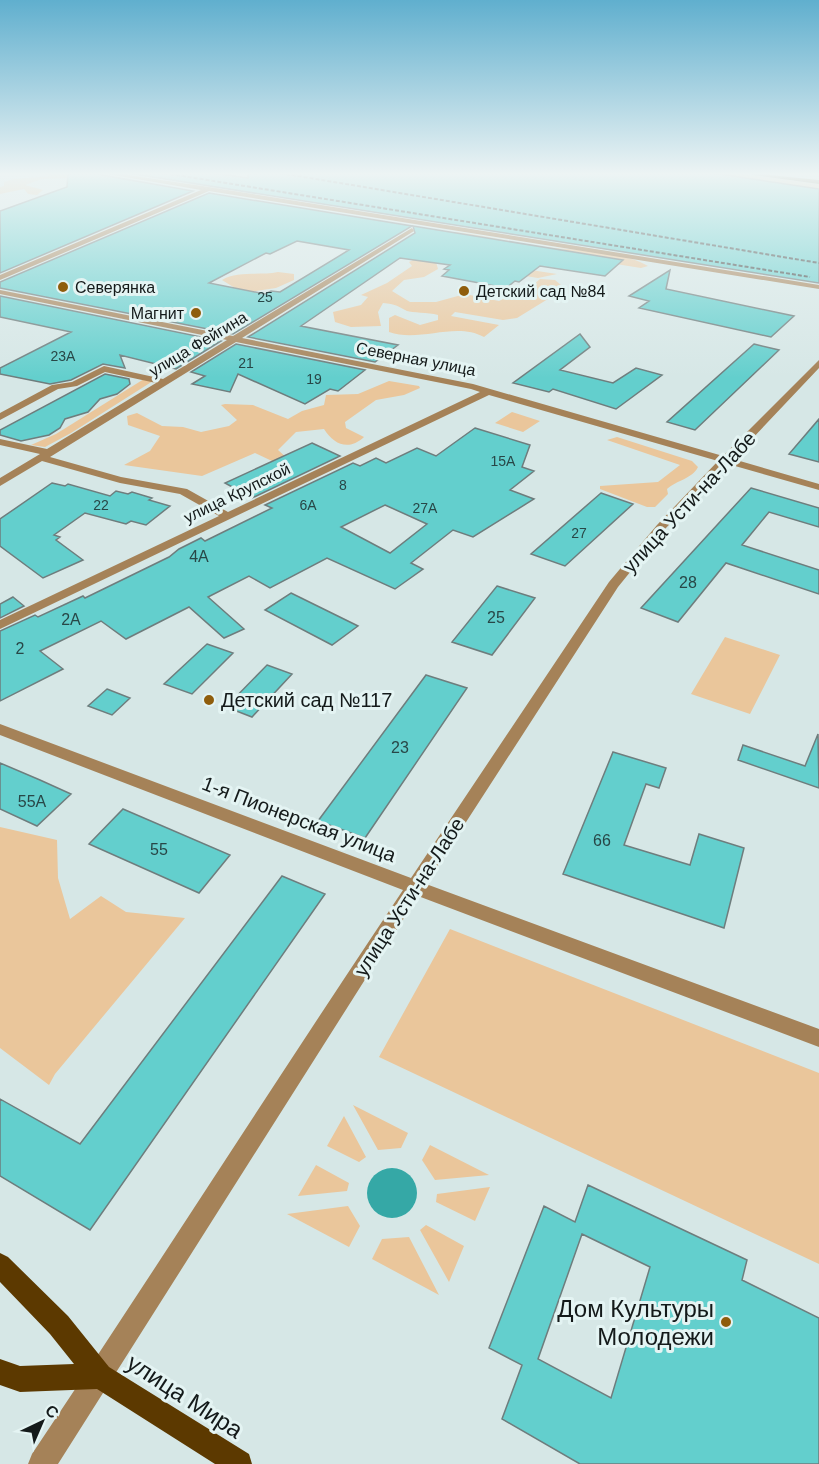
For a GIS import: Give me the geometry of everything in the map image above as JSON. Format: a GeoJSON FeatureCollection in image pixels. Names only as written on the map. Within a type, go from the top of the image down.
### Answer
{"type":"FeatureCollection","features":[{"type":"Feature","properties":{"kind":"main road","name":"улица Мира"},"geometry":{"type":"LineString","coordinates":[[0,1265],[59,1325],[100,1376],[238,1464]]}},
{"type":"Feature","properties":{"kind":"main road","name":"улица Мира"},"geometry":{"type":"LineString","coordinates":[[0,1372],[20,1379],[100,1376]]}},
{"type":"Feature","properties":{"kind":"street"},"geometry":{"type":"LineString","coordinates":[[0,278],[86,241]]}},
{"type":"Feature","properties":{"kind":"street","name":"улица Фейгина"},"geometry":{"type":"LineString","coordinates":[[0,483],[394,241]]}},
{"type":"Feature","properties":{"kind":"street"},"geometry":{"type":"LineString","coordinates":[[535,241],[819,287]]}},
{"type":"Feature","properties":{"kind":"street","name":"Северная улица"},"geometry":{"type":"LineString","coordinates":[[0,292],[489,391],[819,487]]}},
{"type":"Feature","properties":{"kind":"street","name":"улица Усти-на-Лабе"},"geometry":{"type":"LineString","coordinates":[[42,1464],[305,1054],[613,585],[661,528],[819,363]]}},
{"type":"Feature","properties":{"kind":"street"},"geometry":{"type":"LineString","coordinates":[[0,417],[55,387],[74,384],[104,369],[165,382]]}},
{"type":"Feature","properties":{"kind":"street","name":"улица Крупской"},"geometry":{"type":"LineString","coordinates":[[0,625],[489,391]]}},
{"type":"Feature","properties":{"kind":"street"},"geometry":{"type":"LineString","coordinates":[[0,442],[120,480],[177,489],[227,516]]}},
{"type":"Feature","properties":{"kind":"street","name":"1-я Пионерская улица"},"geometry":{"type":"LineString","coordinates":[[0,729],[416,888],[819,1038]]}},
{"type":"Feature","properties":{"kind":"shaded area"},"geometry":{"type":"Polygon","coordinates":[[[473,241],[512,241],[610,254],[648,266],[641,268],[473,241]]]}},
{"type":"Feature","properties":{"kind":"shaded area"},"geometry":{"type":"Polygon","coordinates":[[[426,254],[557,274],[538,278],[436,262],[438,269],[424,277],[404,280],[392,291],[410,302],[436,302],[465,294],[499,301],[533,285],[540,279],[555,280],[561,285],[561,291],[517,318],[503,320],[455,312],[451,316],[499,325],[484,337],[461,331],[413,335],[389,332],[389,318],[395,315],[420,325],[438,320],[438,315],[409,312],[387,303],[383,303],[378,312],[381,326],[351,327],[335,322],[333,312],[361,305],[368,297],[361,295],[387,283],[412,266],[409,262],[426,254]]]}},
{"type":"Feature","properties":{"kind":"shaded area"},"geometry":{"type":"Polygon","coordinates":[[[278,272],[294,274],[294,280],[276,288],[243,293],[222,280],[242,274],[278,272]]]}},
{"type":"Feature","properties":{"kind":"shaded area"},"geometry":{"type":"Polygon","coordinates":[[[144,379],[153,381],[71,433],[45,447],[31,445],[56,434],[144,379]]]}},
{"type":"Feature","properties":{"kind":"shaded area"},"geometry":{"type":"Polygon","coordinates":[[[389,381],[420,388],[404,395],[376,400],[345,422],[346,428],[364,437],[353,444],[337,442],[324,429],[296,432],[278,450],[298,468],[289,469],[255,453],[202,476],[124,465],[150,451],[160,436],[128,425],[127,416],[137,413],[162,426],[183,427],[201,432],[229,426],[237,420],[221,405],[253,405],[288,419],[302,411],[324,405],[326,395],[358,394],[389,381]]]}},
{"type":"Feature","properties":{"kind":"shaded area"},"geometry":{"type":"Polygon","coordinates":[[[512,412],[540,421],[523,432],[495,423],[512,412]]]}},
{"type":"Feature","properties":{"kind":"shaded area"},"geometry":{"type":"Polygon","coordinates":[[[617,437],[692,461],[698,467],[692,474],[667,489],[668,494],[655,507],[647,507],[600,489],[600,486],[658,482],[680,465],[607,440],[617,437]]]}},
{"type":"Feature","properties":{"kind":"shaded area"},"geometry":{"type":"Polygon","coordinates":[[[725,637],[780,655],[750,714],[691,694],[725,637]]]}},
{"type":"Feature","properties":{"kind":"shaded area"},"geometry":{"type":"Polygon","coordinates":[[[0,827],[57,840],[58,878],[70,919],[101,896],[126,912],[185,918],[55,1074],[49,1085],[0,1048],[0,827]]]}},
{"type":"Feature","properties":{"kind":"shaded area"},"geometry":{"type":"Polygon","coordinates":[[[450,929],[819,1073],[819,1264],[379,1057],[450,929]]]}},
{"type":"Feature","properties":{"kind":"shaded area"},"geometry":{"type":"Polygon","coordinates":[[[353,1105],[408,1133],[401,1148],[378,1150],[353,1105]]]}},
{"type":"Feature","properties":{"kind":"shaded area"},"geometry":{"type":"Polygon","coordinates":[[[344,1116],[366,1157],[359,1162],[327,1146],[344,1116]]]}},
{"type":"Feature","properties":{"kind":"shaded area"},"geometry":{"type":"Polygon","coordinates":[[[430,1145],[489,1175],[435,1180],[422,1160],[430,1145]]]}},
{"type":"Feature","properties":{"kind":"shaded area"},"geometry":{"type":"Polygon","coordinates":[[[316,1165],[349,1183],[347,1191],[298,1196],[316,1165]]]}},
{"type":"Feature","properties":{"kind":"shaded area"},"geometry":{"type":"Polygon","coordinates":[[[490,1187],[475,1221],[436,1202],[437,1194],[490,1187]]]}},
{"type":"Feature","properties":{"kind":"shaded area"},"geometry":{"type":"Polygon","coordinates":[[[348,1206],[360,1226],[349,1247],[287,1214],[348,1206]]]}},
{"type":"Feature","properties":{"kind":"shaded area"},"geometry":{"type":"Polygon","coordinates":[[[426,1225],[464,1246],[449,1282],[420,1230],[426,1225]]]}},
{"type":"Feature","properties":{"kind":"shaded area"},"geometry":{"type":"Polygon","coordinates":[[[409,1237],[439,1295],[372,1259],[382,1239],[409,1237]]]}},
{"type":"Feature","properties":{"kind":"water"},"geometry":{"type":"Polygon","coordinates":[[[387,1168],[397,1168],[410,1175],[417,1188],[417,1198],[410,1211],[397,1218],[387,1218],[378,1214],[371,1207],[367,1198],[367,1188],[371,1179],[378,1172],[387,1168]]]}},
{"type":"Feature","properties":{"kind":"building"},"geometry":{"type":"Polygon","coordinates":[[[0,241],[75,241],[0,273],[0,241]]]}},
{"type":"Feature","properties":{"kind":"building"},"geometry":{"type":"Polygon","coordinates":[[[96,241],[296,241],[270,254],[266,253],[209,283],[265,294],[271,291],[280,292],[349,250],[299,241],[387,241],[233,334],[0,288],[0,282],[96,241]]]}},
{"type":"Feature","properties":{"kind":"building"},"geometry":{"type":"Polygon","coordinates":[[[402,241],[508,241],[623,260],[605,276],[540,266],[519,282],[515,281],[506,288],[442,276],[449,270],[444,269],[450,265],[400,258],[301,326],[398,345],[375,362],[248,337],[402,241]]]}},
{"type":"Feature","properties":{"kind":"building"},"geometry":{"type":"Polygon","coordinates":[[[557,241],[819,241],[819,283],[557,241]]]}},
{"type":"Feature","properties":{"kind":"building"},"geometry":{"type":"Polygon","coordinates":[[[670,270],[666,289],[794,316],[771,337],[639,308],[649,301],[629,296],[670,270]]]}},
{"type":"Feature","properties":{"kind":"building"},"geometry":{"type":"Polygon","coordinates":[[[0,296],[221,341],[176,369],[120,355],[125,368],[103,364],[71,380],[50,384],[0,374],[0,368],[71,332],[0,317],[0,296]]]}},
{"type":"Feature","properties":{"kind":"building"},"geometry":{"type":"Polygon","coordinates":[[[580,334],[590,347],[560,370],[613,383],[636,368],[662,375],[616,409],[553,389],[549,392],[513,383],[580,334]]]}},
{"type":"Feature","properties":{"kind":"building"},"geometry":{"type":"Polygon","coordinates":[[[236,344],[365,370],[338,391],[330,389],[305,404],[238,374],[230,392],[192,384],[205,376],[191,372],[236,344]]]}},
{"type":"Feature","properties":{"kind":"building"},"geometry":{"type":"Polygon","coordinates":[[[754,344],[779,350],[695,430],[667,422],[754,344]]]}},
{"type":"Feature","properties":{"kind":"building"},"geometry":{"type":"Polygon","coordinates":[[[105,374],[129,379],[130,384],[117,394],[100,399],[88,412],[65,419],[60,428],[49,435],[21,441],[0,435],[0,430],[105,374]]]}},
{"type":"Feature","properties":{"kind":"building"},"geometry":{"type":"Polygon","coordinates":[[[819,419],[819,462],[789,454],[819,419]]]}},
{"type":"Feature","properties":{"kind":"building"},"geometry":{"type":"Polygon","coordinates":[[[475,428],[530,445],[522,467],[534,471],[510,490],[534,499],[473,537],[453,530],[411,563],[423,569],[395,589],[327,558],[270,588],[249,576],[208,597],[244,629],[224,638],[189,607],[126,639],[101,621],[40,651],[63,669],[0,701],[0,631],[35,615],[38,617],[83,596],[85,598],[169,557],[201,538],[205,541],[272,508],[265,505],[353,463],[360,466],[376,458],[386,463],[417,448],[436,456],[475,428]],[[385,505],[341,527],[390,553],[427,524],[385,505]]]}},
{"type":"Feature","properties":{"kind":"building"},"geometry":{"type":"Polygon","coordinates":[[[312,443],[340,456],[252,498],[225,483],[312,443]]]}},
{"type":"Feature","properties":{"kind":"building"},"geometry":{"type":"Polygon","coordinates":[[[52,483],[65,486],[68,484],[110,496],[116,491],[128,494],[132,492],[170,506],[146,525],[131,521],[126,524],[85,513],[54,535],[60,537],[56,540],[83,560],[43,578],[0,546],[0,519],[52,483]]]}},
{"type":"Feature","properties":{"kind":"building"},"geometry":{"type":"Polygon","coordinates":[[[751,488],[819,508],[819,527],[769,512],[742,545],[819,570],[819,594],[726,563],[678,622],[641,608],[751,488]]]}},
{"type":"Feature","properties":{"kind":"building"},"geometry":{"type":"Polygon","coordinates":[[[601,493],[633,504],[565,566],[531,554],[601,493]]]}},
{"type":"Feature","properties":{"kind":"building"},"geometry":{"type":"Polygon","coordinates":[[[497,586],[535,598],[492,655],[452,642],[497,586]]]}},
{"type":"Feature","properties":{"kind":"building"},"geometry":{"type":"Polygon","coordinates":[[[291,593],[358,626],[332,645],[265,610],[291,593]]]}},
{"type":"Feature","properties":{"kind":"building"},"geometry":{"type":"Polygon","coordinates":[[[13,597],[24,606],[0,618],[0,604],[13,597]]]}},
{"type":"Feature","properties":{"kind":"building"},"geometry":{"type":"Polygon","coordinates":[[[207,644],[233,653],[192,694],[164,684],[207,644]]]}},
{"type":"Feature","properties":{"kind":"building"},"geometry":{"type":"Polygon","coordinates":[[[267,665],[292,674],[252,717],[226,707],[267,665]]]}},
{"type":"Feature","properties":{"kind":"building"},"geometry":{"type":"Polygon","coordinates":[[[426,675],[467,688],[365,838],[318,821],[426,675]]]}},
{"type":"Feature","properties":{"kind":"building"},"geometry":{"type":"Polygon","coordinates":[[[107,689],[130,698],[112,715],[88,706],[107,689]]]}},
{"type":"Feature","properties":{"kind":"building"},"geometry":{"type":"Polygon","coordinates":[[[818,734],[819,788],[738,760],[743,745],[805,766],[818,734]]]}},
{"type":"Feature","properties":{"kind":"building"},"geometry":{"type":"Polygon","coordinates":[[[613,752],[666,768],[659,788],[646,784],[624,845],[690,865],[699,834],[744,848],[724,928],[563,874],[613,752]]]}},
{"type":"Feature","properties":{"kind":"building"},"geometry":{"type":"Polygon","coordinates":[[[0,763],[71,794],[37,826],[0,809],[0,763]]]}},
{"type":"Feature","properties":{"kind":"building"},"geometry":{"type":"Polygon","coordinates":[[[123,809],[230,855],[199,893],[89,844],[123,809]]]}},
{"type":"Feature","properties":{"kind":"building"},"geometry":{"type":"Polygon","coordinates":[[[282,876],[325,894],[90,1230],[0,1176],[0,1099],[80,1144],[282,876]]]}},
{"type":"Feature","properties":{"kind":"building","name":"Дом Культуры Молодежи"},"geometry":{"type":"Polygon","coordinates":[[[588,1185],[747,1260],[742,1280],[819,1318],[819,1464],[580,1464],[502,1419],[522,1365],[489,1348],[544,1206],[575,1222],[588,1185]],[[582,1234],[538,1359],[611,1398],[650,1267],[582,1234]]]}},
{"type":"Feature","properties":{"kind":"railway"},"geometry":{"type":"LineString","coordinates":[[588,241],[810,277]]}},
{"type":"Feature","properties":{"kind":"railway"},"geometry":{"type":"LineString","coordinates":[[689,241],[819,263]]}},
{"type":"Feature","properties":{"kind":"place","name":"Северянка"},"geometry":{"type":"Point","coordinates":[63,287]}},
{"type":"Feature","properties":{"kind":"place","name":"Детский сад №84"},"geometry":{"type":"Point","coordinates":[464,291]}},
{"type":"Feature","properties":{"kind":"place","name":"Магнит"},"geometry":{"type":"Point","coordinates":[196,313]}},
{"type":"Feature","properties":{"kind":"place","name":"Детский сад №117"},"geometry":{"type":"Point","coordinates":[209,700]}},
{"type":"Feature","properties":{"kind":"place","name":"Дом Культуры Молодежи"},"geometry":{"type":"Point","coordinates":[726,1322]}}]}
